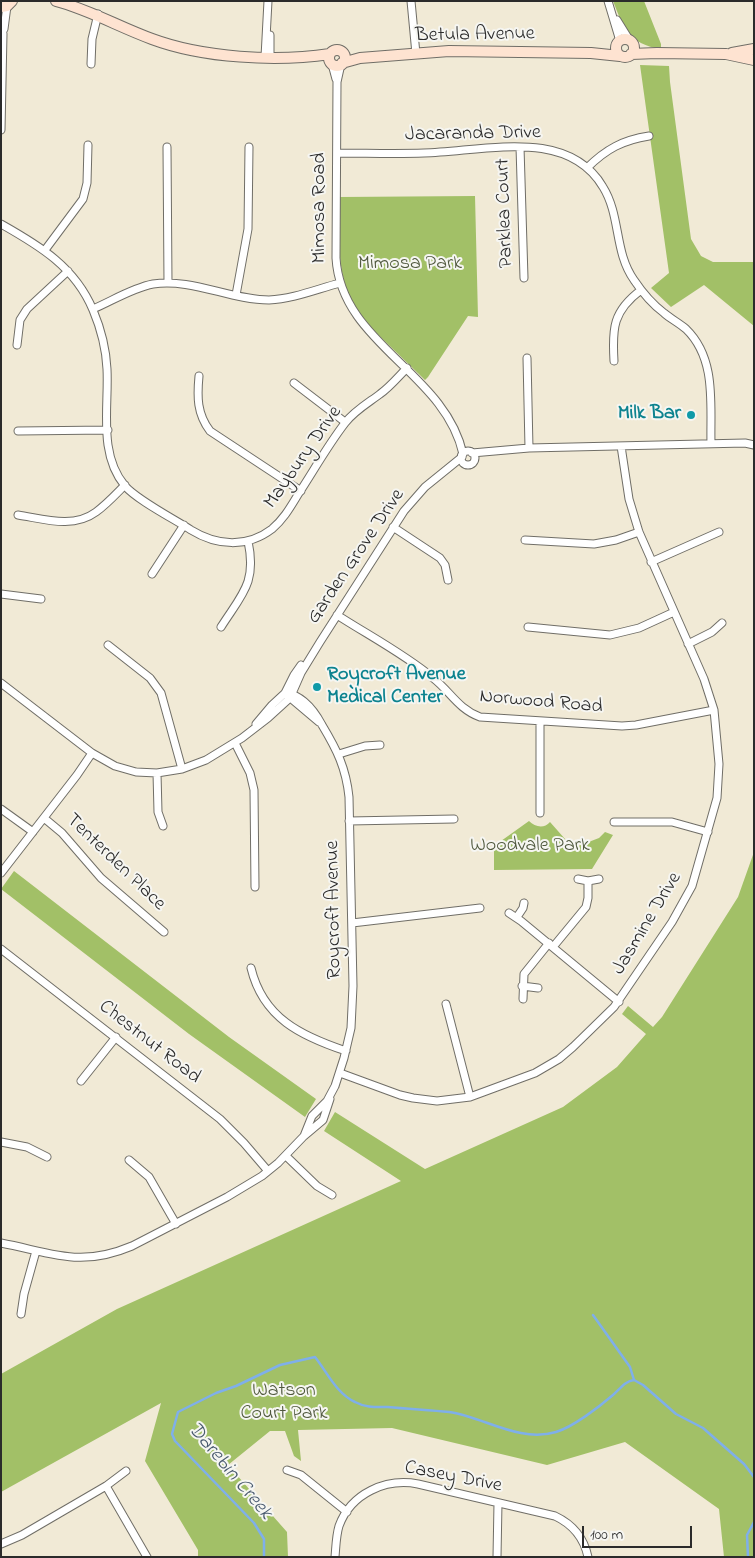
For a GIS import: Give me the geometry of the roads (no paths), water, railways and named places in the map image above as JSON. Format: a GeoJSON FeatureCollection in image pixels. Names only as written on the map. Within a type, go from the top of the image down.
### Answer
{"type":"FeatureCollection","features":[{"type":"Feature","properties":{"kind":"street","name":"Betula Avenue"},"geometry":{"type":"LineString","coordinates":[[56,1],[98,14],[152,39],[216,54],[310,57],[336,60],[449,52],[591,53],[624,45]]}},
{"type":"Feature","properties":{"kind":"street"},"geometry":{"type":"LineString","coordinates":[[268,1],[268,57]]}},
{"type":"Feature","properties":{"kind":"street"},"geometry":{"type":"LineString","coordinates":[[411,1],[416,54]]}},
{"type":"Feature","properties":{"kind":"street"},"geometry":{"type":"LineString","coordinates":[[608,1],[624,45]]}},
{"type":"Feature","properties":{"kind":"street"},"geometry":{"type":"LineString","coordinates":[[3,34],[10,4]]}},
{"type":"Feature","properties":{"kind":"street"},"geometry":{"type":"LineString","coordinates":[[91,64],[92,39],[98,14]]}},
{"type":"Feature","properties":{"kind":"street"},"geometry":{"type":"LineString","coordinates":[[1,23],[3,34],[1,130]]}},
{"type":"Feature","properties":{"kind":"street"},"geometry":{"type":"LineString","coordinates":[[624,45],[657,53]]}},
{"type":"Feature","properties":{"kind":"street"},"geometry":{"type":"LineString","coordinates":[[624,45],[634,48],[631,54],[726,54],[754,60]]}},
{"type":"Feature","properties":{"kind":"street"},"geometry":{"type":"LineString","coordinates":[[726,54],[754,48]]}},
{"type":"Feature","properties":{"kind":"street","name":"Mimosa Road"},"geometry":{"type":"LineString","coordinates":[[336,60],[336,258],[340,283],[356,316],[424,385],[437,402],[467,454],[475,457],[474,461]]}},
{"type":"Feature","properties":{"kind":"street"},"geometry":{"type":"LineString","coordinates":[[587,168],[597,157],[613,146],[634,138],[649,136]]}},
{"type":"Feature","properties":{"kind":"street"},"geometry":{"type":"LineString","coordinates":[[46,250],[83,199],[87,183],[88,145]]}},
{"type":"Feature","properties":{"kind":"street"},"geometry":{"type":"LineString","coordinates":[[167,147],[168,283]]}},
{"type":"Feature","properties":{"kind":"street"},"geometry":{"type":"LineString","coordinates":[[236,295],[248,229],[249,147]]}},
{"type":"Feature","properties":{"kind":"street","name":"Parklea Court"},"geometry":{"type":"LineString","coordinates":[[520,147],[524,278]]}},
{"type":"Feature","properties":{"kind":"street","name":"Jacaranda Drive"},"geometry":{"type":"LineString","coordinates":[[336,153],[424,153],[468,149],[544,148],[556,151],[587,168],[599,181],[610,199],[614,210],[622,256],[632,278],[655,305],[686,329],[704,356],[710,384],[711,444]]}},
{"type":"Feature","properties":{"kind":"street","name":"Maybury Drive"},"geometry":{"type":"LineString","coordinates":[[1,224],[46,250],[68,271],[80,286],[93,309],[102,335],[106,358],[108,449],[112,464],[125,485],[184,525],[211,540],[228,543],[248,541],[264,535],[281,521],[345,422],[354,412],[390,386],[407,368]]}},
{"type":"Feature","properties":{"kind":"street"},"geometry":{"type":"LineString","coordinates":[[17,345],[20,320],[27,309],[68,271]]}},
{"type":"Feature","properties":{"kind":"street"},"geometry":{"type":"LineString","coordinates":[[93,309],[146,286],[168,283],[261,299],[276,299],[340,283]]}},
{"type":"Feature","properties":{"kind":"street"},"geometry":{"type":"LineString","coordinates":[[614,361],[613,332],[618,314],[630,299],[641,290]]}},
{"type":"Feature","properties":{"kind":"street"},"geometry":{"type":"LineString","coordinates":[[527,358],[529,448]]}},
{"type":"Feature","properties":{"kind":"street"},"geometry":{"type":"LineString","coordinates":[[199,376],[198,406],[202,419],[210,431],[301,491]]}},
{"type":"Feature","properties":{"kind":"street"},"geometry":{"type":"LineString","coordinates":[[294,384],[345,422]]}},
{"type":"Feature","properties":{"kind":"street"},"geometry":{"type":"LineString","coordinates":[[18,431],[108,430]]}},
{"type":"Feature","properties":{"kind":"street"},"geometry":{"type":"LineString","coordinates":[[745,444],[754,441]]}},
{"type":"Feature","properties":{"kind":"street"},"geometry":{"type":"LineString","coordinates":[[466,464],[463,462],[467,454],[529,448],[711,444],[754,445]]}},
{"type":"Feature","properties":{"kind":"street","name":"Jasmine Drive"},"geometry":{"type":"LineString","coordinates":[[340,1073],[412,1098],[437,1102],[470,1097],[514,1082],[547,1066],[573,1047],[619,1002],[672,922],[686,897],[696,874],[714,810],[719,775],[719,750],[714,710],[704,679],[639,532],[629,499],[625,474],[624,446]]}},
{"type":"Feature","properties":{"kind":"street"},"geometry":{"type":"LineString","coordinates":[[474,461],[492,452]]}},
{"type":"Feature","properties":{"kind":"street","name":"Garden Grove Drive"},"geometry":{"type":"LineString","coordinates":[[1,683],[94,754],[126,769],[157,773],[182,769],[206,760],[235,743],[268,718],[289,695],[320,642],[393,527],[418,493],[467,454]]}},
{"type":"Feature","properties":{"kind":"street","name":"Garden Grove Drive"},"geometry":{"type":"LineString","coordinates":[[445,472],[466,464],[470,465],[474,461]]}},
{"type":"Feature","properties":{"kind":"street"},"geometry":{"type":"LineString","coordinates":[[18,514],[55,521],[77,520],[97,511],[125,485]]}},
{"type":"Feature","properties":{"kind":"street"},"geometry":{"type":"LineString","coordinates":[[152,574],[184,525]]}},
{"type":"Feature","properties":{"kind":"street"},"geometry":{"type":"LineString","coordinates":[[393,527],[440,558],[445,565],[448,580]]}},
{"type":"Feature","properties":{"kind":"street"},"geometry":{"type":"LineString","coordinates":[[525,540],[594,544],[616,540],[639,532]]}},
{"type":"Feature","properties":{"kind":"street"},"geometry":{"type":"LineString","coordinates":[[652,562],[720,532]]}},
{"type":"Feature","properties":{"kind":"street"},"geometry":{"type":"LineString","coordinates":[[221,627],[243,593],[250,578],[252,563],[248,541]]}},
{"type":"Feature","properties":{"kind":"street"},"geometry":{"type":"LineString","coordinates":[[1,594],[41,599]]}},
{"type":"Feature","properties":{"kind":"street"},"geometry":{"type":"LineString","coordinates":[[528,627],[610,635],[639,628],[674,612]]}},
{"type":"Feature","properties":{"kind":"street","name":"Norwood Road"},"geometry":{"type":"LineString","coordinates":[[337,615],[433,677],[458,705],[473,714],[490,718],[629,726],[714,710]]}},
{"type":"Feature","properties":{"kind":"street"},"geometry":{"type":"LineString","coordinates":[[688,644],[712,632],[722,623]]}},
{"type":"Feature","properties":{"kind":"street"},"geometry":{"type":"LineString","coordinates":[[108,645],[150,678],[161,693],[182,769]]}},
{"type":"Feature","properties":{"kind":"street","name":"Roycroft Avenue"},"geometry":{"type":"LineString","coordinates":[[1,1243],[36,1252],[72,1258],[103,1255],[132,1246],[249,1185],[286,1156],[304,1136],[323,1120],[346,1051],[351,1028],[353,1003],[348,786],[339,754],[323,726],[289,695]]}},
{"type":"Feature","properties":{"kind":"street"},"geometry":{"type":"LineString","coordinates":[[540,721],[540,813]]}},
{"type":"Feature","properties":{"kind":"street"},"geometry":{"type":"LineString","coordinates":[[235,743],[250,773],[254,790],[255,887]]}},
{"type":"Feature","properties":{"kind":"street"},"geometry":{"type":"LineString","coordinates":[[339,754],[365,746],[380,745]]}},
{"type":"Feature","properties":{"kind":"street"},"geometry":{"type":"LineString","coordinates":[[1,873],[94,754]]}},
{"type":"Feature","properties":{"kind":"street"},"geometry":{"type":"LineString","coordinates":[[157,773],[158,812],[163,826]]}},
{"type":"Feature","properties":{"kind":"street"},"geometry":{"type":"LineString","coordinates":[[1,809],[33,832]]}},
{"type":"Feature","properties":{"kind":"street","name":"Tenterden Place"},"geometry":{"type":"LineString","coordinates":[[44,818],[62,833],[101,878],[164,932]]}},
{"type":"Feature","properties":{"kind":"street"},"geometry":{"type":"LineString","coordinates":[[349,820],[454,818]]}},
{"type":"Feature","properties":{"kind":"street"},"geometry":{"type":"LineString","coordinates":[[614,822],[672,822],[708,832]]}},
{"type":"Feature","properties":{"kind":"street"},"geometry":{"type":"LineString","coordinates":[[578,879],[588,881],[598,879]]}},
{"type":"Feature","properties":{"kind":"street"},"geometry":{"type":"LineString","coordinates":[[523,999],[522,986],[524,974],[586,907],[588,881]]}},
{"type":"Feature","properties":{"kind":"street"},"geometry":{"type":"LineString","coordinates":[[516,917],[523,908],[524,903]]}},
{"type":"Feature","properties":{"kind":"street"},"geometry":{"type":"LineString","coordinates":[[352,923],[480,908]]}},
{"type":"Feature","properties":{"kind":"street"},"geometry":{"type":"LineString","coordinates":[[509,913],[551,945],[619,1002]]}},
{"type":"Feature","properties":{"kind":"street","name":"Chestnut Road"},"geometry":{"type":"LineString","coordinates":[[1,949],[220,1119],[268,1171]]}},
{"type":"Feature","properties":{"kind":"street"},"geometry":{"type":"LineString","coordinates":[[251,968],[258,990],[269,1008],[278,1016],[314,1040],[346,1051]]}},
{"type":"Feature","properties":{"kind":"street"},"geometry":{"type":"LineString","coordinates":[[522,986],[538,988]]}},
{"type":"Feature","properties":{"kind":"street"},"geometry":{"type":"LineString","coordinates":[[446,1004],[470,1097]]}},
{"type":"Feature","properties":{"kind":"street"},"geometry":{"type":"LineString","coordinates":[[81,1081],[116,1037]]}},
{"type":"Feature","properties":{"kind":"street","name":"Roycroft Avenue"},"geometry":{"type":"LineString","coordinates":[[304,1136],[312,1116],[330,1095]]}},
{"type":"Feature","properties":{"kind":"street"},"geometry":{"type":"LineString","coordinates":[[1,1142],[27,1147],[47,1157]]}},
{"type":"Feature","properties":{"kind":"street"},"geometry":{"type":"LineString","coordinates":[[286,1156],[317,1186],[332,1195]]}},
{"type":"Feature","properties":{"kind":"street"},"geometry":{"type":"LineString","coordinates":[[129,1160],[149,1177],[176,1224]]}},
{"type":"Feature","properties":{"kind":"street"},"geometry":{"type":"LineString","coordinates":[[21,1314],[24,1294],[36,1252]]}},
{"type":"Feature","properties":{"kind":"street"},"geometry":{"type":"LineString","coordinates":[[288,1470],[301,1475],[347,1512]]}},
{"type":"Feature","properties":{"kind":"street"},"geometry":{"type":"LineString","coordinates":[[1,1544],[22,1535],[106,1486],[126,1471]]}},
{"type":"Feature","properties":{"kind":"street","name":"Casey Drive"},"geometry":{"type":"LineString","coordinates":[[335,1557],[337,1534],[347,1512],[358,1499],[371,1489],[385,1484],[402,1482],[549,1514],[561,1519],[577,1533],[588,1557]]}},
{"type":"Feature","properties":{"kind":"street"},"geometry":{"type":"LineString","coordinates":[[106,1486],[147,1557]]}},
{"type":"Feature","properties":{"kind":"street"},"geometry":{"type":"LineString","coordinates":[[497,1557],[498,1503]]}},
{"type":"Feature","properties":{"kind":"waterway"},"geometry":{"type":"LineString","coordinates":[[593,1315],[630,1367],[634,1380]]}},
{"type":"Feature","properties":{"kind":"waterway","name":"Darebin Creek"},"geometry":{"type":"LineString","coordinates":[[264,1557],[264,1539],[254,1523],[175,1441],[172,1434],[178,1412],[280,1365],[315,1357],[337,1388],[348,1398],[359,1404],[371,1407],[449,1412],[515,1432],[542,1435],[570,1426],[601,1405],[625,1384],[634,1380],[643,1385],[676,1414],[703,1428],[744,1464],[754,1477]]}},
{"type":"Feature","properties":{"kind":"waterway","name":"Darebin Creek"},"geometry":{"type":"LineString","coordinates":[[748,1557],[747,1535],[754,1522]]}},
{"type":"Feature","properties":{"kind":"place","name":"Milk Bar"},"geometry":{"type":"Point","coordinates":[691,415]}},
{"type":"Feature","properties":{"kind":"place","name":"Roycroft Avenue Medical Center"},"geometry":{"type":"Point","coordinates":[317,687]}},
{"type":"Feature","properties":{"kind":"park label","name":"Mimosa Park"},"geometry":{"type":"Point","coordinates":[410,265]}},
{"type":"Feature","properties":{"kind":"park label","name":"Woodvale Park"},"geometry":{"type":"Point","coordinates":[530,847]}},
{"type":"Feature","properties":{"kind":"park label","name":"Watson Court Park"},"geometry":{"type":"Point","coordinates":[284,1404]}}]}
